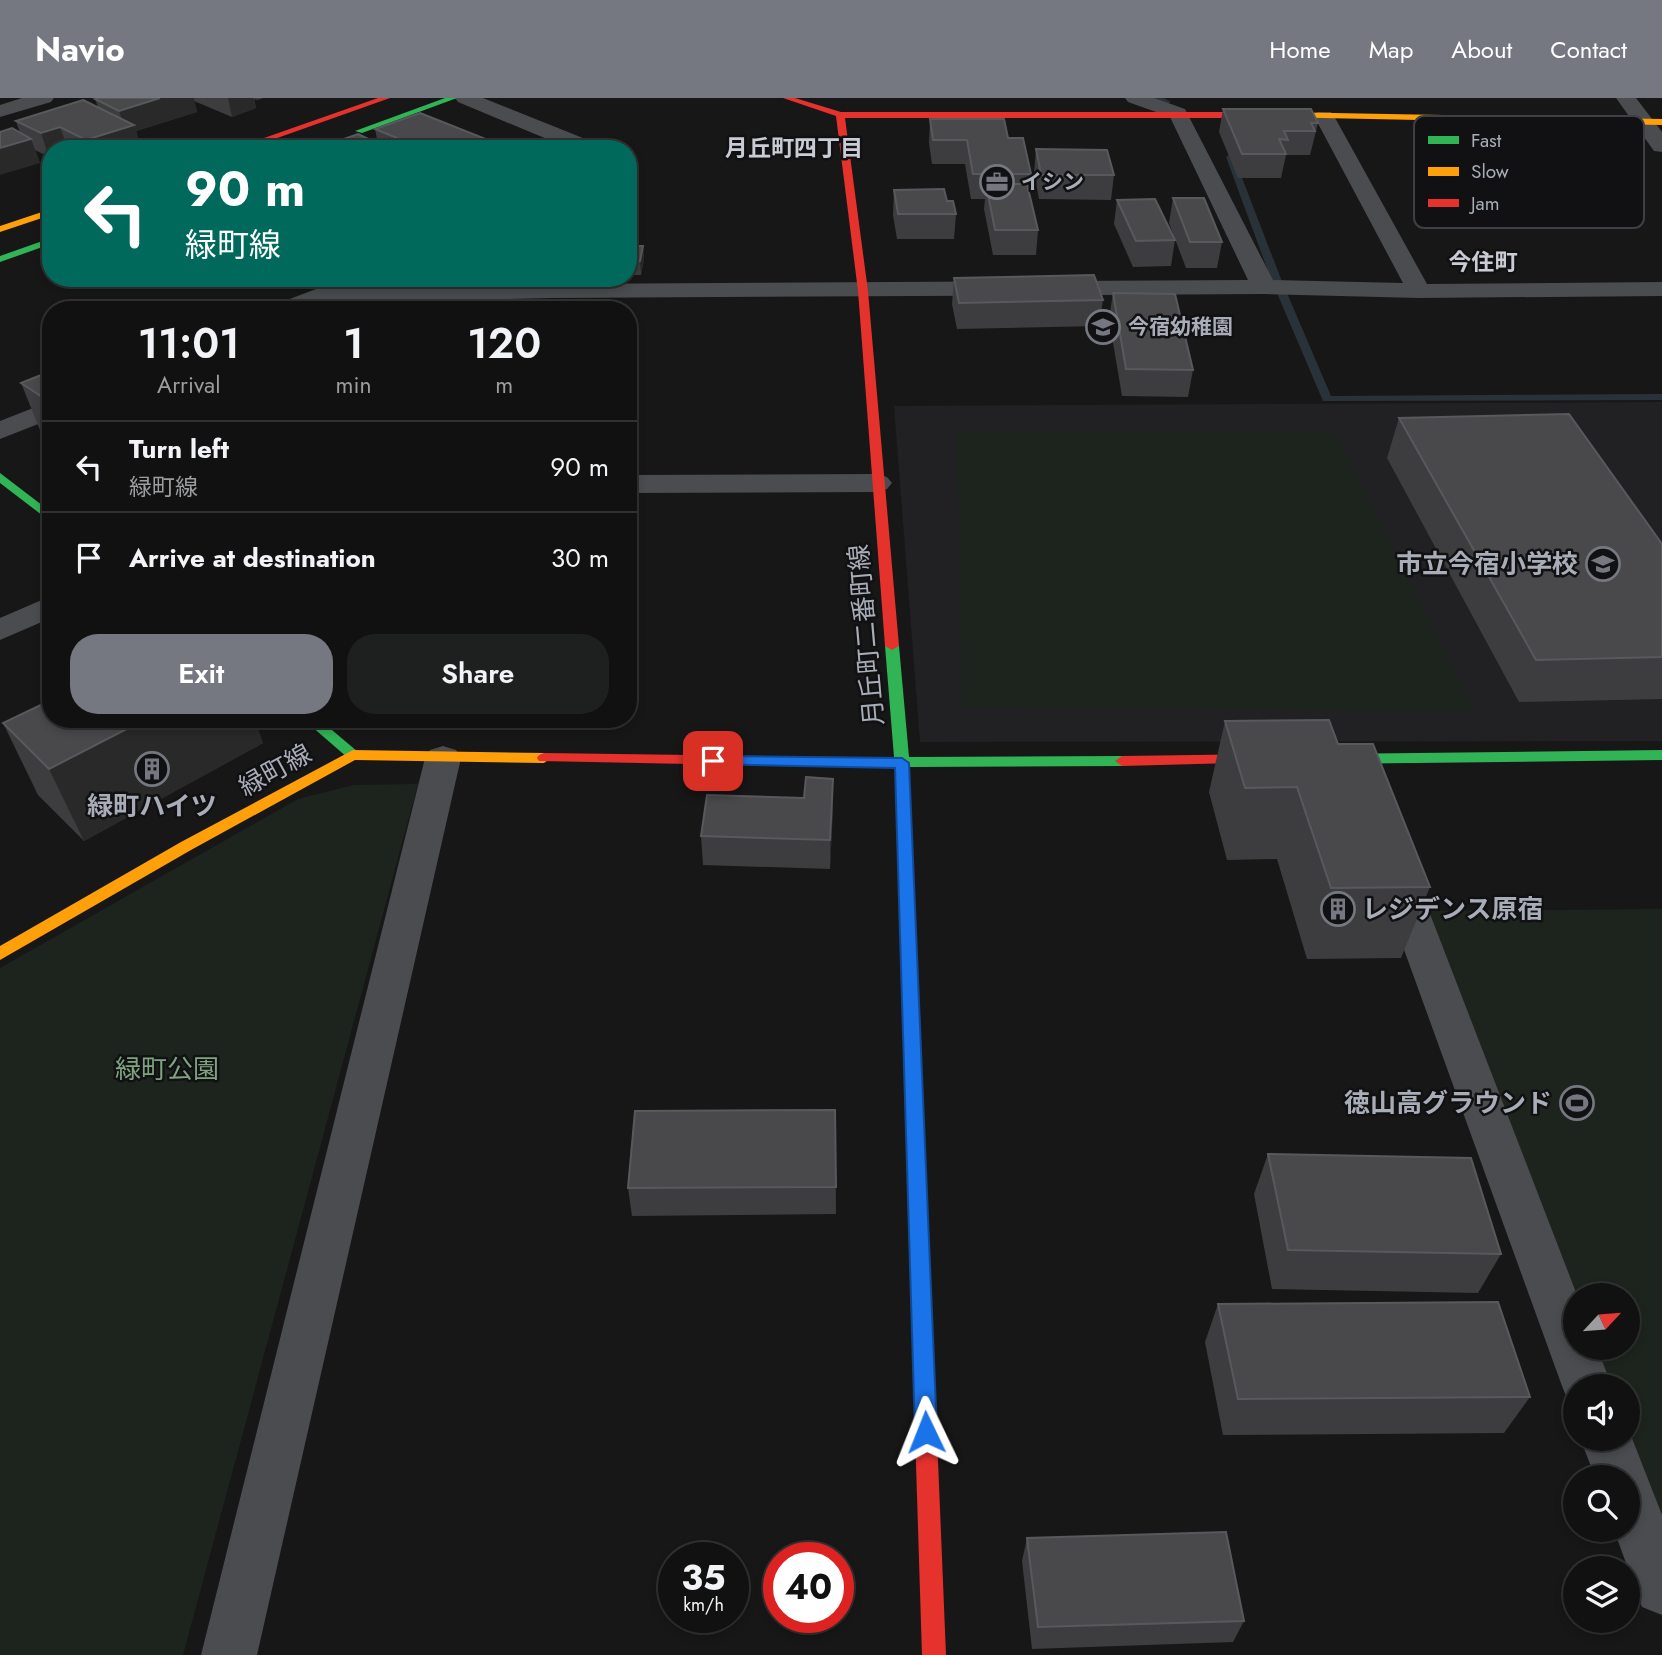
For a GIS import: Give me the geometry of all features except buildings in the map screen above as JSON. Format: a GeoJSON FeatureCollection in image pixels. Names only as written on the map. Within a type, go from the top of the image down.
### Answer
{"type":"FeatureCollection","features":[{"type":"Feature","properties":{"kind":"street"},"geometry":{"type":"LineString","coordinates":[[0,111],[44,98]]}},
{"type":"Feature","properties":{"kind":"street"},"geometry":{"type":"LineString","coordinates":[[263,140],[386,98]]}},
{"type":"Feature","properties":{"kind":"street"},"geometry":{"type":"LineString","coordinates":[[349,135],[453,98]]}},
{"type":"Feature","properties":{"kind":"street"},"geometry":{"type":"LineString","coordinates":[[466,98],[568,140]]}},
{"type":"Feature","properties":{"kind":"street"},"geometry":{"type":"LineString","coordinates":[[787,98],[840,115],[1180,108]]}},
{"type":"Feature","properties":{"kind":"street"},"geometry":{"type":"LineString","coordinates":[[1135,98],[1214,114],[1414,118]]}},
{"type":"Feature","properties":{"kind":"street"},"geometry":{"type":"LineString","coordinates":[[1626,98],[1652,122],[1662,146]]}},
{"type":"Feature","properties":{"kind":"street"},"geometry":{"type":"LineString","coordinates":[[1180,108],[1265,287]]}},
{"type":"Feature","properties":{"kind":"street","name":"月丘町二番町線"},"geometry":{"type":"LineString","coordinates":[[840,115],[863,291],[902,763],[934,1655]]}},
{"type":"Feature","properties":{"kind":"street"},"geometry":{"type":"LineString","coordinates":[[1324,116],[1419,290]]}},
{"type":"Feature","properties":{"kind":"street"},"geometry":{"type":"LineString","coordinates":[[0,229],[42,215]]}},
{"type":"Feature","properties":{"kind":"street"},"geometry":{"type":"LineString","coordinates":[[0,259],[42,244]]}},
{"type":"Feature","properties":{"kind":"street"},"geometry":{"type":"LineString","coordinates":[[293,301],[306,290],[551,293],[1265,287],[1419,290],[1662,289]]}},
{"type":"Feature","properties":{"kind":"street"},"geometry":{"type":"LineString","coordinates":[[0,430],[42,413]]}},
{"type":"Feature","properties":{"kind":"street"},"geometry":{"type":"LineString","coordinates":[[0,477],[42,511]]}},
{"type":"Feature","properties":{"kind":"street"},"geometry":{"type":"LineString","coordinates":[[637,484],[877,483]]}},
{"type":"Feature","properties":{"kind":"street"},"geometry":{"type":"LineString","coordinates":[[0,630],[42,610]]}},
{"type":"Feature","properties":{"kind":"street"},"geometry":{"type":"LineString","coordinates":[[321,728],[353,755]]}},
{"type":"Feature","properties":{"kind":"street","name":"緑町線"},"geometry":{"type":"LineString","coordinates":[[0,954],[186,846],[353,755],[902,763],[1284,759]]}},
{"type":"Feature","properties":{"kind":"street"},"geometry":{"type":"LineString","coordinates":[[1332,759],[1662,755]]}},
{"type":"Feature","properties":{"kind":"street"},"geometry":{"type":"LineString","coordinates":[[229,1655],[443,758]]}},
{"type":"Feature","properties":{"kind":"street"},"geometry":{"type":"LineString","coordinates":[[1332,759],[1367,798]]}},
{"type":"Feature","properties":{"kind":"street"},"geometry":{"type":"LineString","coordinates":[[1381,837],[1582,1374]]}},
{"type":"Feature","properties":{"kind":"street"},"geometry":{"type":"LineString","coordinates":[[1640,1527],[1662,1587]]}},
{"type":"Feature","properties":{"kind":"shaded area"},"geometry":{"type":"Polygon","coordinates":[[[1662,402],[1662,741],[920,742],[894,406],[1662,402]]]}},
{"type":"Feature","properties":{"kind":"green space"},"geometry":{"type":"Polygon","coordinates":[[[1334,431],[1474,711],[962,707],[957,432],[1334,431]]]}},
{"type":"Feature","properties":{"kind":"green space","name":"緑町公園"},"geometry":{"type":"Polygon","coordinates":[[[418,784],[183,1655],[0,1655],[0,968],[298,799],[354,785],[418,784]]]}},
{"type":"Feature","properties":{"kind":"green space","name":"徳山高グラウンド"},"geometry":{"type":"Polygon","coordinates":[[[1662,909],[1662,1563],[1640,1482],[1640,1465],[1635,1465],[1632,1451],[1640,1451],[1640,1374],[1592,1374],[1586,1360],[1640,1360],[1640,1283],[1570,1283],[1420,911],[1662,909]]]}},
{"type":"Feature","properties":{"kind":"waterway"},"geometry":{"type":"LineString","coordinates":[[1157,98],[1167,102]]}},
{"type":"Feature","properties":{"kind":"waterway"},"geometry":{"type":"LineString","coordinates":[[1230,157],[1276,279],[1327,399],[1662,397]]}},
{"type":"Feature","properties":{"kind":"traffic: fast"},"geometry":{"type":"LineString","coordinates":[[359,131],[453,98]]}},
{"type":"Feature","properties":{"kind":"traffic: fast"},"geometry":{"type":"LineString","coordinates":[[0,259],[42,244]]}},
{"type":"Feature","properties":{"kind":"traffic: fast"},"geometry":{"type":"LineString","coordinates":[[0,477],[42,511]]}},
{"type":"Feature","properties":{"kind":"traffic: fast"},"geometry":{"type":"LineString","coordinates":[[892,646],[902,763],[919,1241]]}},
{"type":"Feature","properties":{"kind":"traffic: fast"},"geometry":{"type":"LineString","coordinates":[[321,728],[353,755]]}},
{"type":"Feature","properties":{"kind":"traffic: fast"},"geometry":{"type":"LineString","coordinates":[[1328,759],[1662,755]]}},
{"type":"Feature","properties":{"kind":"traffic: fast"},"geometry":{"type":"LineString","coordinates":[[842,762],[1122,761]]}},
{"type":"Feature","properties":{"kind":"traffic: slow"},"geometry":{"type":"LineString","coordinates":[[1278,115],[1414,117]]}},
{"type":"Feature","properties":{"kind":"traffic: slow"},"geometry":{"type":"LineString","coordinates":[[1644,122],[1662,122]]}},
{"type":"Feature","properties":{"kind":"traffic: slow"},"geometry":{"type":"LineString","coordinates":[[0,229],[42,215]]}},
{"type":"Feature","properties":{"kind":"traffic: slow"},"geometry":{"type":"LineString","coordinates":[[0,954],[186,846],[353,755],[544,758]]}},
{"type":"Feature","properties":{"kind":"traffic: jam"},"geometry":{"type":"LineString","coordinates":[[263,140],[386,98]]}},
{"type":"Feature","properties":{"kind":"traffic: jam"},"geometry":{"type":"LineString","coordinates":[[787,98],[840,115],[1278,115]]}},
{"type":"Feature","properties":{"kind":"traffic: jam"},"geometry":{"type":"LineString","coordinates":[[840,115],[863,291],[892,646]]}},
{"type":"Feature","properties":{"kind":"traffic: jam"},"geometry":{"type":"LineString","coordinates":[[544,758],[842,762]]}},
{"type":"Feature","properties":{"kind":"traffic: jam"},"geometry":{"type":"LineString","coordinates":[[1122,761],[1268,759]]}},
{"type":"Feature","properties":{"kind":"traffic: jam"},"geometry":{"type":"LineString","coordinates":[[919,1241],[934,1655]]}},
{"type":"Feature","properties":{"kind":"place","name":"イシン"},"geometry":{"type":"Point","coordinates":[997,182]}},
{"type":"Feature","properties":{"kind":"place","name":"今宿幼稚園"},"geometry":{"type":"Point","coordinates":[1103,327]}},
{"type":"Feature","properties":{"kind":"place","name":"市立今宿小学校"},"geometry":{"type":"Point","coordinates":[1603,564]}},
{"type":"Feature","properties":{"kind":"place","name":"緑町ハイツ"},"geometry":{"type":"Point","coordinates":[152,769]}},
{"type":"Feature","properties":{"kind":"place","name":"レジデンス原宿"},"geometry":{"type":"Point","coordinates":[1338,909]}},
{"type":"Feature","properties":{"kind":"place","name":"徳山高グラウンド"},"geometry":{"type":"Point","coordinates":[1577,1103]}},
{"type":"Feature","properties":{"kind":"district","name":"月丘町四丁目"},"geometry":{"type":"Point","coordinates":[794,148]}},
{"type":"Feature","properties":{"kind":"district","name":"今住町"},"geometry":{"type":"Point","coordinates":[1483,262]}},
{"type":"Feature","properties":{"kind":"route"},"geometry":{"type":"LineString","coordinates":[[713,761],[902,763],[926,1432]]}}]}
